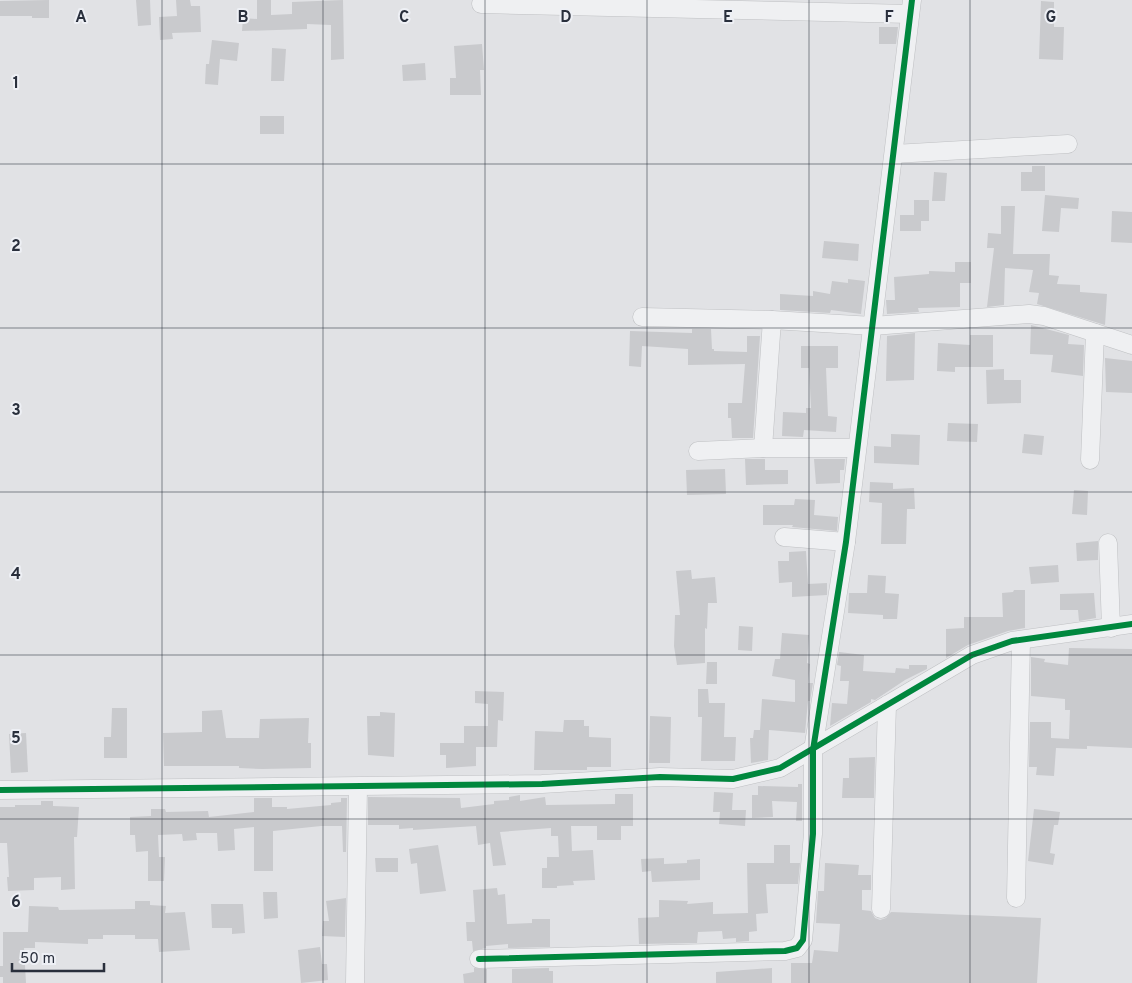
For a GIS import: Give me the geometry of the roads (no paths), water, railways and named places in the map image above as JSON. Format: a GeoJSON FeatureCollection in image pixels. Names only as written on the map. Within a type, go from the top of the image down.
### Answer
{"type":"FeatureCollection","features":[{"type":"Feature","properties":{"kind":"street"},"geometry":{"type":"LineString","coordinates":[[478,959],[755,953],[797,948],[804,940],[813,834],[813,750],[846,542],[911,7],[481,4]]}},
{"type":"Feature","properties":{"kind":"street"},"geometry":{"type":"LineString","coordinates":[[894,154],[1068,144]]}},
{"type":"Feature","properties":{"kind":"street"},"geometry":{"type":"LineString","coordinates":[[642,317],[772,320],[873,326],[1030,314],[1044,316],[1132,345]]}},
{"type":"Feature","properties":{"kind":"street"},"geometry":{"type":"LineString","coordinates":[[763,448],[772,320]]}},
{"type":"Feature","properties":{"kind":"street"},"geometry":{"type":"LineString","coordinates":[[1090,460],[1095,333]]}},
{"type":"Feature","properties":{"kind":"street"},"geometry":{"type":"LineString","coordinates":[[698,451],[763,448],[857,448]]}},
{"type":"Feature","properties":{"kind":"street"},"geometry":{"type":"LineString","coordinates":[[784,537],[846,542]]}},
{"type":"Feature","properties":{"kind":"street"},"geometry":{"type":"LineString","coordinates":[[1108,542],[1111,628]]}},
{"type":"Feature","properties":{"kind":"street"},"geometry":{"type":"LineString","coordinates":[[0,790],[542,784],[660,777],[733,779],[780,768],[972,655],[1021,640],[1132,624]]}},
{"type":"Feature","properties":{"kind":"street"},"geometry":{"type":"LineString","coordinates":[[1016,898],[1021,640]]}},
{"type":"Feature","properties":{"kind":"street"},"geometry":{"type":"LineString","coordinates":[[881,910],[888,706]]}},
{"type":"Feature","properties":{"kind":"street"},"geometry":{"type":"LineString","coordinates":[[355,983],[358,787]]}}]}
